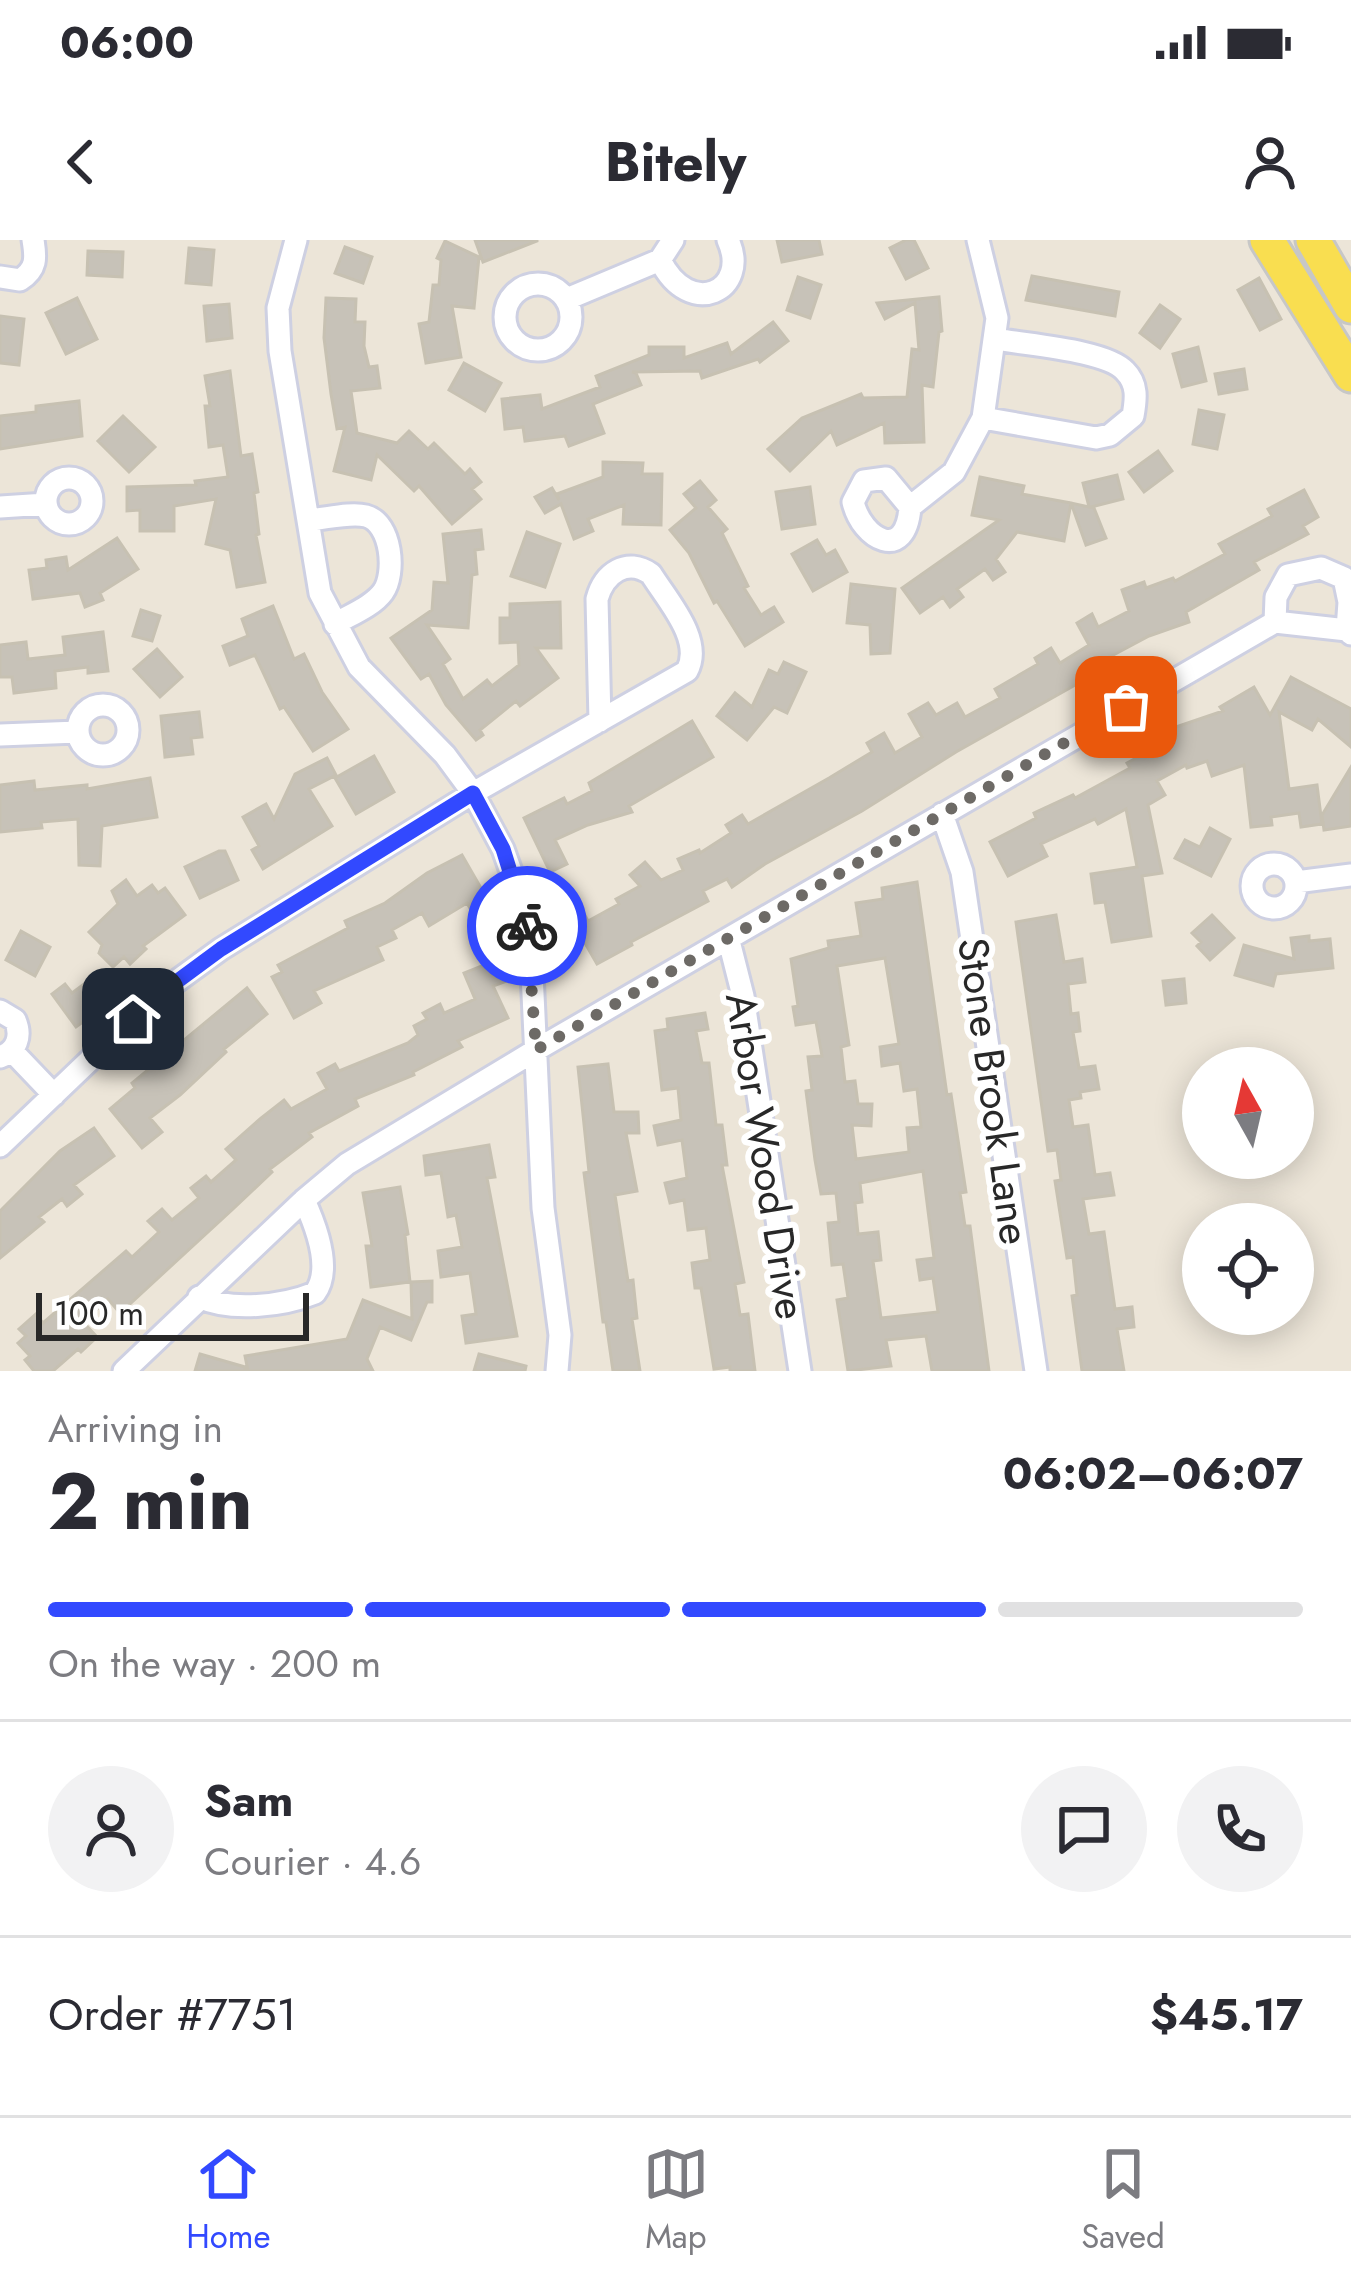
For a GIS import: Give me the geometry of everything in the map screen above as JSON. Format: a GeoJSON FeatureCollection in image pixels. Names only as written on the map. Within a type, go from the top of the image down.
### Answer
{"type":"FeatureCollection","features":[{"type":"Feature","properties":{"kind":"main road"},"geometry":{"type":"LineString","coordinates":[[1317,242],[1351,306]]}},
{"type":"Feature","properties":{"kind":"main road"},"geometry":{"type":"LineString","coordinates":[[1274,254],[1351,375]]}},
{"type":"Feature","properties":{"kind":"street"},"geometry":{"type":"LineString","coordinates":[[0,277],[20,280],[31,273],[36,259],[33,240]]}},
{"type":"Feature","properties":{"kind":"street"},"geometry":{"type":"LineString","coordinates":[[296,240],[278,308],[280,351],[320,592],[359,667],[445,755],[473,793],[503,849],[524,908],[531,952],[542,1208],[560,1335],[557,1371]]}},
{"type":"Feature","properties":{"kind":"street"},"geometry":{"type":"LineString","coordinates":[[567,299],[660,260],[673,240]]}},
{"type":"Feature","properties":{"kind":"street"},"geometry":{"type":"LineString","coordinates":[[660,260],[681,290],[715,291],[731,274],[733,251],[728,240]]}},
{"type":"Feature","properties":{"kind":"street"},"geometry":{"type":"LineString","coordinates":[[910,507],[954,472],[983,418],[997,318],[978,240]]}},
{"type":"Feature","properties":{"kind":"street"},"geometry":{"type":"LineString","coordinates":[[1274,254],[1317,242]]}},
{"type":"Feature","properties":{"kind":"street"},"geometry":{"type":"LineString","coordinates":[[983,418],[1096,438],[1110,435],[1133,416],[1136,400],[1134,383],[1122,366],[1104,358],[996,339]]}},
{"type":"Feature","properties":{"kind":"street"},"geometry":{"type":"LineString","coordinates":[[0,507],[46,504]]}},
{"type":"Feature","properties":{"kind":"street"},"geometry":{"type":"LineString","coordinates":[[308,520],[367,516],[386,536],[386,590],[335,624]]}},
{"type":"Feature","properties":{"kind":"street"},"geometry":{"type":"LineString","coordinates":[[0,1146],[160,994],[206,960],[473,793],[600,721],[687,671],[692,663],[690,639],[651,574],[641,567],[621,568],[601,583],[597,599],[600,721]]}},
{"type":"Feature","properties":{"kind":"street"},"geometry":{"type":"LineString","coordinates":[[124,1371],[347,1164],[1275,622],[1349,632],[1344,578],[1321,568],[1288,575],[1276,597],[1275,622]]}},
{"type":"Feature","properties":{"kind":"street"},"geometry":{"type":"LineString","coordinates":[[0,735],[78,732]]}},
{"type":"Feature","properties":{"kind":"street","name":"Stone Brook Lane"},"geometry":{"type":"LineString","coordinates":[[942,814],[962,872],[1036,1371]]}},
{"type":"Feature","properties":{"kind":"street"},"geometry":{"type":"LineString","coordinates":[[1296,882],[1351,875]]}},
{"type":"Feature","properties":{"kind":"street","name":"Arbor Wood Drive"},"geometry":{"type":"LineString","coordinates":[[729,941],[743,996],[800,1371]]}},
{"type":"Feature","properties":{"kind":"street"},"geometry":{"type":"LineString","coordinates":[[0,1011],[18,1028],[6,1054],[54,1095]]}},
{"type":"Feature","properties":{"kind":"street"},"geometry":{"type":"LineString","coordinates":[[199,1297],[216,1306],[238,1306],[315,1293],[323,1274],[314,1222],[304,1200]]}},
{"type":"Feature","properties":{"kind":"building"},"geometry":{"type":"Polygon","coordinates":[[[475,240],[537,240],[537,241],[483,262],[475,240]]]}},
{"type":"Feature","properties":{"kind":"building"},"geometry":{"type":"Polygon","coordinates":[[[777,240],[819,240],[822,254],[782,262],[777,240]]]}},
{"type":"Feature","properties":{"kind":"building"},"geometry":{"type":"Polygon","coordinates":[[[914,240],[928,268],[906,279],[890,248],[914,240]]]}},
{"type":"Feature","properties":{"kind":"building"},"geometry":{"type":"Polygon","coordinates":[[[445,241],[479,257],[474,308],[452,306],[461,357],[426,363],[419,324],[429,322],[433,285],[439,285],[441,260],[437,258],[445,241]]]}},
{"type":"Feature","properties":{"kind":"building"},"geometry":{"type":"Polygon","coordinates":[[[345,247],[372,257],[363,283],[335,273],[345,247]]]}},
{"type":"Feature","properties":{"kind":"building"},"geometry":{"type":"Polygon","coordinates":[[[189,248],[214,250],[211,285],[186,283],[189,248]]]}},
{"type":"Feature","properties":{"kind":"building"},"geometry":{"type":"Polygon","coordinates":[[[88,251],[123,252],[122,277],[87,275],[88,251]]]}},
{"type":"Feature","properties":{"kind":"building"},"geometry":{"type":"Polygon","coordinates":[[[1032,276],[1119,292],[1115,316],[1026,300],[1032,276]]]}},
{"type":"Feature","properties":{"kind":"building"},"geometry":{"type":"Polygon","coordinates":[[[798,277],[821,285],[810,318],[787,310],[798,277]]]}},
{"type":"Feature","properties":{"kind":"building"},"geometry":{"type":"Polygon","coordinates":[[[1259,278],[1281,319],[1260,330],[1238,290],[1259,278]]]}},
{"type":"Feature","properties":{"kind":"building"},"geometry":{"type":"Polygon","coordinates":[[[939,297],[942,331],[933,387],[922,385],[924,442],[885,443],[884,423],[837,445],[831,431],[790,471],[768,449],[802,418],[861,394],[863,398],[907,397],[912,349],[919,350],[915,303],[885,319],[877,303],[939,297]]]}},
{"type":"Feature","properties":{"kind":"building"},"geometry":{"type":"Polygon","coordinates":[[[77,298],[97,339],[66,354],[46,313],[77,298]]]}},
{"type":"Feature","properties":{"kind":"building"},"geometry":{"type":"Polygon","coordinates":[[[326,298],[356,299],[355,322],[365,322],[369,367],[377,366],[380,388],[351,391],[357,433],[397,443],[409,431],[428,449],[434,443],[465,474],[470,469],[481,482],[472,489],[481,499],[452,524],[419,486],[414,491],[377,455],[371,480],[334,471],[345,427],[337,429],[331,394],[324,338],[326,298]]]}},
{"type":"Feature","properties":{"kind":"building"},"geometry":{"type":"Polygon","coordinates":[[[229,304],[232,338],[207,341],[204,306],[229,304]]]}},
{"type":"Feature","properties":{"kind":"building"},"geometry":{"type":"Polygon","coordinates":[[[1160,305],[1180,319],[1160,348],[1140,333],[1160,305]]]}},
{"type":"Feature","properties":{"kind":"building"},"geometry":{"type":"Polygon","coordinates":[[[0,316],[24,319],[19,365],[0,363],[0,316]]]}},
{"type":"Feature","properties":{"kind":"building"},"geometry":{"type":"Polygon","coordinates":[[[773,322],[788,341],[760,362],[702,378],[700,371],[632,372],[641,385],[593,404],[604,433],[569,446],[565,436],[525,441],[523,427],[505,429],[502,399],[540,395],[542,409],[600,387],[596,376],[649,355],[649,347],[684,347],[684,358],[727,343],[731,354],[773,322]]]}},
{"type":"Feature","properties":{"kind":"building"},"geometry":{"type":"Polygon","coordinates":[[[1198,347],[1206,381],[1182,387],[1173,354],[1198,347]]]}},
{"type":"Feature","properties":{"kind":"building"},"geometry":{"type":"Polygon","coordinates":[[[464,363],[501,383],[485,411],[449,390],[464,363]]]}},
{"type":"Feature","properties":{"kind":"building"},"geometry":{"type":"Polygon","coordinates":[[[1244,369],[1247,389],[1219,394],[1215,374],[1244,369]]]}},
{"type":"Feature","properties":{"kind":"building"},"geometry":{"type":"Polygon","coordinates":[[[230,371],[241,456],[252,454],[258,492],[254,493],[256,535],[265,582],[237,587],[230,550],[206,544],[216,499],[174,506],[174,531],[140,531],[140,510],[127,511],[127,487],[196,485],[195,481],[228,477],[223,445],[209,447],[205,376],[230,371]]]}},
{"type":"Feature","properties":{"kind":"building"},"geometry":{"type":"Polygon","coordinates":[[[79,401],[82,436],[0,449],[0,416],[79,401]]]}},
{"type":"Feature","properties":{"kind":"building"},"geometry":{"type":"Polygon","coordinates":[[[1199,410],[1224,415],[1217,449],[1193,444],[1199,410]]]}},
{"type":"Feature","properties":{"kind":"building"},"geometry":{"type":"Polygon","coordinates":[[[123,416],[155,447],[129,472],[98,441],[123,416]]]}},
{"type":"Feature","properties":{"kind":"building"},"geometry":{"type":"Polygon","coordinates":[[[1158,451],[1172,471],[1144,492],[1129,472],[1158,451]]]}},
{"type":"Feature","properties":{"kind":"building"},"geometry":{"type":"Polygon","coordinates":[[[603,462],[643,463],[642,474],[662,474],[661,525],[623,524],[624,505],[588,519],[593,531],[574,539],[561,504],[545,513],[535,497],[552,488],[559,500],[557,494],[603,477],[603,462]]]}},
{"type":"Feature","properties":{"kind":"building"},"geometry":{"type":"Polygon","coordinates":[[[1117,475],[1123,499],[1091,507],[1106,538],[1086,545],[1071,503],[1089,507],[1083,483],[1117,475]]]}},
{"type":"Feature","properties":{"kind":"building"},"geometry":{"type":"Polygon","coordinates":[[[980,477],[1024,486],[1022,494],[1071,503],[1064,541],[1017,532],[996,559],[1005,572],[993,580],[985,569],[957,589],[963,597],[950,607],[943,597],[920,613],[902,588],[999,520],[972,515],[980,477]]]}},
{"type":"Feature","properties":{"kind":"building"},"geometry":{"type":"Polygon","coordinates":[[[700,481],[716,500],[708,507],[727,529],[722,533],[748,586],[744,588],[761,615],[774,607],[783,622],[745,646],[670,530],[696,508],[684,494],[700,481]]]}},
{"type":"Feature","properties":{"kind":"building"},"geometry":{"type":"Polygon","coordinates":[[[810,487],[815,524],[782,529],[776,492],[810,487]]]}},
{"type":"Feature","properties":{"kind":"building"},"geometry":{"type":"Polygon","coordinates":[[[1304,490],[1318,517],[1303,526],[1308,534],[1254,562],[1259,570],[1186,612],[1189,622],[1149,636],[1089,668],[1093,675],[732,887],[727,879],[703,891],[708,901],[597,964],[578,931],[573,934],[564,917],[581,908],[588,921],[619,904],[616,899],[640,886],[630,875],[645,862],[661,880],[683,870],[678,859],[700,853],[731,833],[726,825],[742,815],[748,824],[829,778],[872,752],[867,743],[884,733],[895,753],[922,737],[909,714],[928,703],[936,715],[957,703],[965,717],[1000,698],[995,689],[1038,664],[1035,658],[1051,648],[1060,663],[1089,645],[1077,623],[1092,614],[1098,627],[1129,611],[1122,590],[1144,582],[1146,588],[1175,581],[1225,554],[1219,544],[1272,516],[1268,509],[1304,490]]]}},
{"type":"Feature","properties":{"kind":"building"},"geometry":{"type":"Polygon","coordinates":[[[481,530],[483,549],[475,550],[477,574],[472,575],[468,628],[427,625],[450,659],[443,664],[463,699],[487,680],[492,686],[519,665],[518,642],[500,643],[500,618],[510,618],[510,604],[560,602],[561,648],[536,648],[558,678],[520,706],[516,701],[480,730],[483,735],[476,740],[446,705],[429,674],[421,679],[391,638],[432,610],[434,582],[448,583],[443,534],[481,530]]]}},
{"type":"Feature","properties":{"kind":"building"},"geometry":{"type":"Polygon","coordinates":[[[527,532],[560,544],[545,587],[511,576],[527,532]]]}},
{"type":"Feature","properties":{"kind":"building"},"geometry":{"type":"Polygon","coordinates":[[[117,538],[138,569],[100,593],[103,600],[85,607],[80,593],[33,599],[29,570],[47,568],[46,560],[66,557],[68,570],[117,538]]]}},
{"type":"Feature","properties":{"kind":"building"},"geometry":{"type":"Polygon","coordinates":[[[817,540],[826,555],[835,550],[847,572],[813,591],[792,554],[817,540]]]}},
{"type":"Feature","properties":{"kind":"building"},"geometry":{"type":"Polygon","coordinates":[[[851,584],[895,589],[890,653],[871,654],[870,625],[847,623],[851,584]]]}},
{"type":"Feature","properties":{"kind":"building"},"geometry":{"type":"Polygon","coordinates":[[[273,606],[294,659],[304,654],[322,692],[348,729],[313,751],[284,707],[280,709],[255,655],[230,665],[223,646],[248,636],[242,619],[273,606]]]}},
{"type":"Feature","properties":{"kind":"building"},"geometry":{"type":"Polygon","coordinates":[[[141,610],[160,616],[152,641],[133,636],[141,610]]]}},
{"type":"Feature","properties":{"kind":"building"},"geometry":{"type":"Polygon","coordinates":[[[103,632],[108,671],[88,673],[88,667],[55,671],[56,688],[14,693],[12,677],[0,677],[0,645],[26,642],[28,659],[65,655],[63,637],[103,632]]]}},
{"type":"Feature","properties":{"kind":"building"},"geometry":{"type":"Polygon","coordinates":[[[157,649],[182,677],[160,697],[134,669],[157,649]]]}},
{"type":"Feature","properties":{"kind":"building"},"geometry":{"type":"Polygon","coordinates":[[[784,662],[806,672],[787,713],[774,707],[747,740],[717,716],[735,693],[752,707],[769,670],[778,674],[784,662]]]}},
{"type":"Feature","properties":{"kind":"building"},"geometry":{"type":"Polygon","coordinates":[[[1291,677],[1351,709],[1351,747],[1318,719],[1312,730],[1279,712],[1289,789],[1317,785],[1322,824],[1301,827],[1299,813],[1271,817],[1272,825],[1251,827],[1244,765],[1212,776],[1207,761],[1186,765],[1157,781],[1165,795],[1148,805],[1162,873],[1142,876],[1151,936],[1112,942],[1105,902],[1095,903],[1091,874],[1137,867],[1126,809],[1041,844],[1047,856],[1008,876],[990,842],[1036,818],[1034,813],[1075,798],[1130,768],[1127,763],[1176,736],[1173,728],[1223,711],[1220,707],[1254,687],[1270,715],[1291,677]]]}},
{"type":"Feature","properties":{"kind":"building"},"geometry":{"type":"Polygon","coordinates":[[[199,712],[202,737],[191,738],[193,754],[165,757],[161,716],[199,712]]]}},
{"type":"Feature","properties":{"kind":"building"},"geometry":{"type":"Polygon","coordinates":[[[692,721],[713,757],[629,806],[632,812],[555,840],[567,864],[550,872],[524,818],[564,798],[567,804],[592,791],[589,783],[692,721]]]}},
{"type":"Feature","properties":{"kind":"building"},"geometry":{"type":"Polygon","coordinates":[[[374,756],[394,792],[356,814],[335,778],[374,756]]]}},
{"type":"Feature","properties":{"kind":"building"},"geometry":{"type":"Polygon","coordinates":[[[327,758],[336,775],[309,789],[332,826],[263,869],[252,850],[259,846],[243,817],[266,804],[274,819],[295,774],[327,758]]]}},
{"type":"Feature","properties":{"kind":"building"},"geometry":{"type":"Polygon","coordinates":[[[1351,767],[1351,826],[1324,830],[1322,815],[1351,767]]]}},
{"type":"Feature","properties":{"kind":"building"},"geometry":{"type":"Polygon","coordinates":[[[150,778],[157,817],[102,826],[100,866],[79,865],[78,819],[0,832],[0,785],[34,781],[35,790],[87,785],[87,789],[150,778]]]}},
{"type":"Feature","properties":{"kind":"building"},"geometry":{"type":"Polygon","coordinates":[[[1210,828],[1230,839],[1211,876],[1175,858],[1185,840],[1200,847],[1210,828]]]}},
{"type":"Feature","properties":{"kind":"building"},"geometry":{"type":"Polygon","coordinates":[[[225,851],[238,880],[200,898],[185,867],[225,851]]]}},
{"type":"Feature","properties":{"kind":"building"},"geometry":{"type":"Polygon","coordinates":[[[462,855],[489,902],[472,912],[467,903],[429,926],[422,913],[392,930],[396,938],[377,947],[383,960],[314,991],[321,1003],[294,1018],[272,977],[282,972],[278,965],[348,928],[345,921],[385,903],[462,855]]]}},
{"type":"Feature","properties":{"kind":"building"},"geometry":{"type":"Polygon","coordinates":[[[126,880],[137,896],[152,885],[158,893],[165,888],[185,915],[143,946],[146,949],[130,964],[124,957],[113,967],[99,953],[102,945],[89,932],[118,904],[112,891],[126,880]]]}},
{"type":"Feature","properties":{"kind":"building"},"geometry":{"type":"Polygon","coordinates":[[[917,882],[989,1371],[932,1371],[926,1336],[886,1340],[891,1366],[848,1371],[837,1300],[848,1298],[843,1264],[832,1265],[828,1223],[839,1222],[836,1193],[821,1194],[806,1091],[812,1090],[808,1057],[822,1056],[816,1022],[796,1025],[791,959],[829,948],[828,941],[861,936],[856,903],[883,899],[882,888],[917,882]],[[885,958],[837,966],[849,1045],[841,1047],[845,1082],[855,1081],[858,1104],[872,1104],[871,1126],[852,1125],[856,1159],[909,1152],[907,1128],[921,1127],[917,1089],[904,1091],[900,1063],[882,1066],[880,1047],[899,1044],[885,958]],[[923,1171],[860,1183],[862,1202],[855,1203],[858,1234],[878,1232],[881,1260],[873,1261],[881,1318],[938,1312],[933,1278],[920,1280],[917,1260],[934,1258],[923,1171]]]}},
{"type":"Feature","properties":{"kind":"building"},"geometry":{"type":"Polygon","coordinates":[[[1056,915],[1064,962],[1082,959],[1085,982],[1068,984],[1071,1014],[1078,1013],[1080,1031],[1073,1032],[1079,1068],[1095,1066],[1099,1089],[1080,1092],[1081,1098],[1069,1100],[1073,1127],[1088,1125],[1095,1175],[1110,1173],[1114,1195],[1083,1199],[1089,1234],[1104,1232],[1115,1309],[1132,1307],[1134,1327],[1117,1329],[1124,1371],[1082,1371],[1072,1296],[1077,1295],[1073,1257],[1067,1258],[1055,1181],[1061,1180],[1057,1150],[1048,1151],[1016,922],[1056,915]]]}},
{"type":"Feature","properties":{"kind":"building"},"geometry":{"type":"Polygon","coordinates":[[[1212,915],[1234,938],[1210,960],[1192,933],[1212,915]]]}},
{"type":"Feature","properties":{"kind":"building"},"geometry":{"type":"Polygon","coordinates":[[[21,931],[50,947],[35,976],[6,960],[21,931]]]}},
{"type":"Feature","properties":{"kind":"building"},"geometry":{"type":"Polygon","coordinates":[[[1309,936],[1309,941],[1330,939],[1333,968],[1276,974],[1273,986],[1235,975],[1244,945],[1294,959],[1291,938],[1309,936]]]}},
{"type":"Feature","properties":{"kind":"building"},"geometry":{"type":"Polygon","coordinates":[[[497,960],[507,981],[493,986],[508,1018],[458,1041],[462,1047],[414,1075],[355,1099],[358,1106],[309,1133],[312,1137],[270,1169],[120,1313],[108,1299],[83,1322],[97,1337],[81,1352],[78,1349],[53,1371],[34,1371],[25,1360],[30,1356],[18,1343],[26,1336],[19,1329],[36,1314],[43,1323],[126,1251],[132,1257],[159,1232],[148,1221],[162,1209],[172,1220],[199,1198],[191,1188],[206,1176],[211,1182],[236,1160],[226,1149],[260,1119],[284,1100],[291,1109],[327,1089],[318,1073],[335,1064],[339,1071],[408,1043],[418,1035],[414,1026],[427,1019],[423,1013],[440,1004],[444,1013],[475,999],[464,973],[497,960]]]}},
{"type":"Feature","properties":{"kind":"building"},"geometry":{"type":"Polygon","coordinates":[[[1184,979],[1186,1003],[1166,1005],[1163,981],[1184,979]]]}},
{"type":"Feature","properties":{"kind":"building"},"geometry":{"type":"Polygon","coordinates":[[[88,981],[106,1005],[76,1027],[52,994],[65,984],[72,993],[88,981]]]}},
{"type":"Feature","properties":{"kind":"building"},"geometry":{"type":"Polygon","coordinates":[[[247,988],[267,1014],[150,1118],[162,1132],[142,1148],[110,1109],[135,1088],[132,1083],[247,988]]]}},
{"type":"Feature","properties":{"kind":"building"},"geometry":{"type":"Polygon","coordinates":[[[705,1013],[708,1029],[696,1031],[702,1063],[709,1063],[716,1125],[722,1125],[727,1165],[722,1165],[744,1282],[735,1284],[740,1315],[748,1314],[755,1371],[714,1369],[701,1288],[695,1288],[692,1263],[710,1260],[706,1228],[688,1230],[684,1200],[670,1203],[665,1183],[687,1178],[682,1140],[658,1145],[654,1126],[681,1120],[678,1088],[662,1090],[655,1031],[668,1029],[667,1019],[705,1013]]]}},
{"type":"Feature","properties":{"kind":"building"},"geometry":{"type":"Polygon","coordinates":[[[608,1064],[614,1112],[638,1112],[639,1133],[626,1133],[637,1191],[615,1195],[628,1281],[633,1280],[637,1318],[632,1319],[640,1371],[613,1371],[584,1173],[589,1172],[578,1067],[608,1064]]]}},
{"type":"Feature","properties":{"kind":"building"},"geometry":{"type":"Polygon","coordinates":[[[94,1128],[114,1156],[74,1185],[82,1194],[67,1206],[62,1199],[39,1217],[44,1222],[0,1258],[0,1211],[60,1151],[94,1128]]]}},
{"type":"Feature","properties":{"kind":"building"},"geometry":{"type":"Polygon","coordinates":[[[489,1145],[495,1177],[487,1178],[517,1336],[466,1343],[462,1316],[476,1314],[470,1273],[441,1277],[438,1251],[462,1247],[456,1215],[448,1217],[441,1173],[426,1175],[424,1156],[489,1145]]]}},
{"type":"Feature","properties":{"kind":"building"},"geometry":{"type":"Polygon","coordinates":[[[400,1187],[410,1282],[371,1287],[366,1246],[372,1246],[363,1193],[400,1187]]]}},
{"type":"Feature","properties":{"kind":"building"},"geometry":{"type":"Polygon","coordinates":[[[432,1281],[432,1302],[427,1302],[411,1340],[380,1327],[367,1359],[373,1371],[248,1371],[245,1356],[347,1339],[363,1300],[412,1319],[411,1282],[432,1281]]]}},
{"type":"Feature","properties":{"kind":"building"},"geometry":{"type":"Polygon","coordinates":[[[200,1354],[245,1367],[245,1371],[195,1371],[200,1354]]]}},
{"type":"Feature","properties":{"kind":"building"},"geometry":{"type":"Polygon","coordinates":[[[479,1354],[526,1366],[525,1371],[474,1371],[479,1354]]]}},
{"type":"Feature","properties":{"kind":"way so far"},"geometry":{"type":"LineString","coordinates":[[527,926],[536,1050],[1126,707]]}},
{"type":"Feature","properties":{"kind":"route"},"geometry":{"type":"LineString","coordinates":[[133,1019],[221,949],[473,793],[503,849],[527,926]]}}]}
